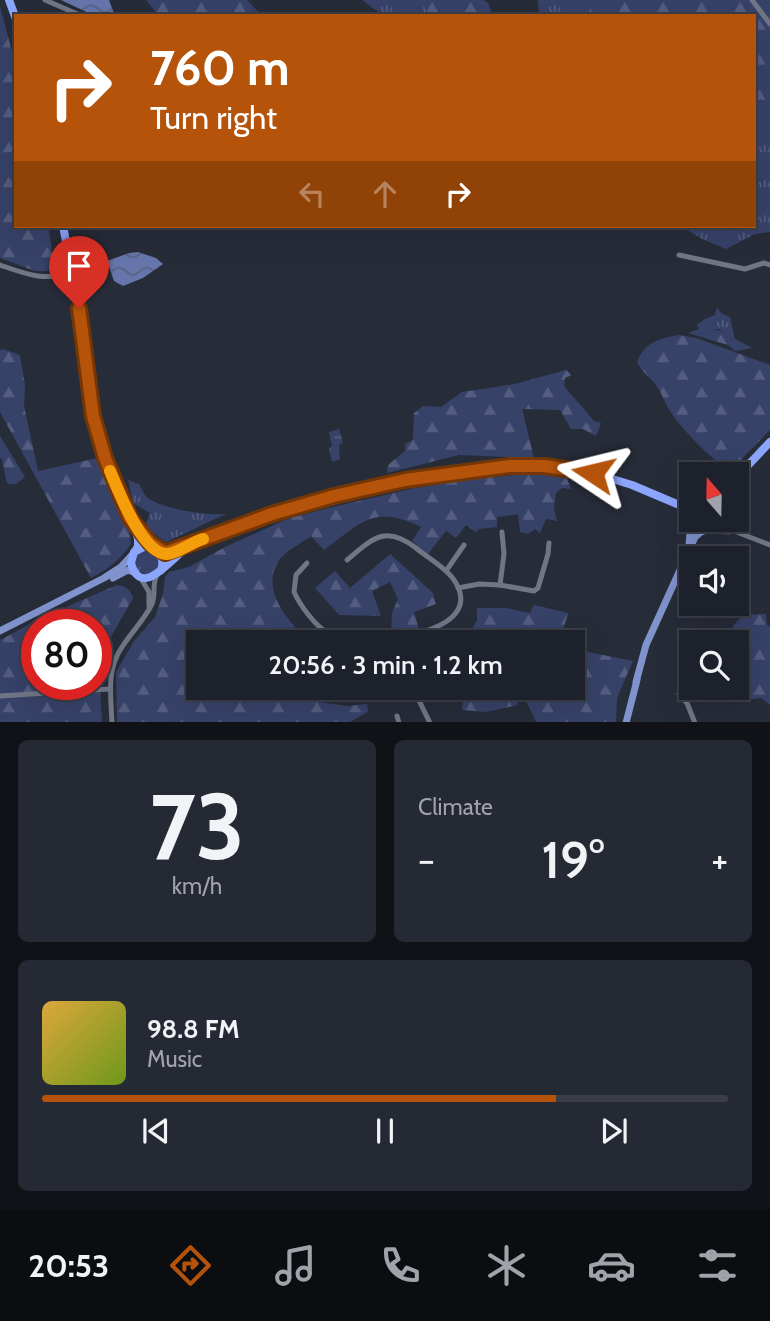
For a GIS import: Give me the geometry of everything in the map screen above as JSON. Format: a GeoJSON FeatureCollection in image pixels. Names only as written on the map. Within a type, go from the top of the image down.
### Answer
{"type":"FeatureCollection","features":[{"type":"Feature","properties":{"kind":"highway"},"geometry":{"type":"LineString","coordinates":[[63,228],[97,435],[139,540],[131,564],[137,574],[149,578],[159,573],[180,554],[207,538]]}},
{"type":"Feature","properties":{"kind":"highway"},"geometry":{"type":"LineString","coordinates":[[749,466],[770,442]]}},
{"type":"Feature","properties":{"kind":"highway"},"geometry":{"type":"LineString","coordinates":[[749,467],[770,447]]}},
{"type":"Feature","properties":{"kind":"highway"},"geometry":{"type":"LineString","coordinates":[[135,551],[146,546],[170,553],[272,514],[340,495],[405,480],[494,467],[544,466],[593,473],[679,506]]}},
{"type":"Feature","properties":{"kind":"highway"},"geometry":{"type":"LineString","coordinates":[[671,502],[679,503]]}},
{"type":"Feature","properties":{"kind":"highway"},"geometry":{"type":"LineString","coordinates":[[130,518],[158,550],[163,561],[159,573]]}},
{"type":"Feature","properties":{"kind":"main road"},"geometry":{"type":"LineString","coordinates":[[691,546],[696,535],[702,532]]}},
{"type":"Feature","properties":{"kind":"main road"},"geometry":{"type":"LineString","coordinates":[[0,633],[104,579],[121,567],[135,551]]}},
{"type":"Feature","properties":{"kind":"main road"},"geometry":{"type":"LineString","coordinates":[[0,633],[122,572],[129,570],[137,574]]}},
{"type":"Feature","properties":{"kind":"main road"},"geometry":{"type":"LineString","coordinates":[[626,722],[636,682],[655,626],[679,572]]}},
{"type":"Feature","properties":{"kind":"street"},"geometry":{"type":"LineString","coordinates":[[45,0],[77,14]]}},
{"type":"Feature","properties":{"kind":"street"},"geometry":{"type":"LineString","coordinates":[[752,0],[770,24]]}},
{"type":"Feature","properties":{"kind":"street"},"geometry":{"type":"LineString","coordinates":[[679,255],[745,269],[765,263],[770,265]]}},
{"type":"Feature","properties":{"kind":"street"},"geometry":{"type":"LineString","coordinates":[[0,265],[44,278],[72,272]]}},
{"type":"Feature","properties":{"kind":"street"},"geometry":{"type":"LineString","coordinates":[[500,584],[502,532]]}},
{"type":"Feature","properties":{"kind":"street"},"geometry":{"type":"LineString","coordinates":[[722,532],[740,533],[770,545]]}},
{"type":"Feature","properties":{"kind":"street"},"geometry":{"type":"LineString","coordinates":[[347,560],[375,538],[393,535],[408,542],[446,571],[458,588],[458,605],[450,620],[428,630]]}},
{"type":"Feature","properties":{"kind":"street"},"geometry":{"type":"LineString","coordinates":[[458,588],[500,584],[534,592],[538,588],[549,543]]}},
{"type":"Feature","properties":{"kind":"street"},"geometry":{"type":"LineString","coordinates":[[446,571],[464,545]]}},
{"type":"Feature","properties":{"kind":"street"},"geometry":{"type":"LineString","coordinates":[[307,563],[296,575],[294,592],[322,628],[327,630]]}},
{"type":"Feature","properties":{"kind":"street"},"geometry":{"type":"LineString","coordinates":[[112,669],[117,656],[153,602],[154,581],[159,573]]}},
{"type":"Feature","properties":{"kind":"street"},"geometry":{"type":"LineString","coordinates":[[137,574],[149,592],[147,612]]}},
{"type":"Feature","properties":{"kind":"street"},"geometry":{"type":"LineString","coordinates":[[0,696],[21,694]]}},
{"type":"Feature","properties":{"kind":"street"},"geometry":{"type":"LineString","coordinates":[[111,700],[113,722]]}},
{"type":"Feature","properties":{"kind":"street"},"geometry":{"type":"LineString","coordinates":[[419,700],[430,722]]}},
{"type":"Feature","properties":{"kind":"street"},"geometry":{"type":"LineString","coordinates":[[684,700],[695,722]]}},
{"type":"Feature","properties":{"kind":"green space"},"geometry":{"type":"Polygon","coordinates":[[[146,0],[247,0],[260,14],[157,14],[146,0]]]}},
{"type":"Feature","properties":{"kind":"green space"},"geometry":{"type":"Polygon","coordinates":[[[363,0],[427,0],[428,9],[425,14],[388,14],[363,0]]]}},
{"type":"Feature","properties":{"kind":"green space"},"geometry":{"type":"Polygon","coordinates":[[[427,0],[483,0],[488,3],[492,14],[425,14],[428,9],[427,0]]]}},
{"type":"Feature","properties":{"kind":"green space"},"geometry":{"type":"Polygon","coordinates":[[[538,0],[590,0],[589,14],[539,14],[538,0]]]}},
{"type":"Feature","properties":{"kind":"green space"},"geometry":{"type":"Polygon","coordinates":[[[590,0],[770,0],[770,117],[756,120],[756,14],[589,14],[590,0]]]}},
{"type":"Feature","properties":{"kind":"green space"},"geometry":{"type":"Polygon","coordinates":[[[0,7],[14,59],[14,228],[48,228],[54,262],[50,271],[35,271],[0,258],[0,7]]]}},
{"type":"Feature","properties":{"kind":"green space"},"geometry":{"type":"Polygon","coordinates":[[[770,117],[770,232],[755,234],[726,249],[684,228],[756,228],[756,120],[770,117]]]}},
{"type":"Feature","properties":{"kind":"green space"},"geometry":{"type":"Polygon","coordinates":[[[717,307],[721,313],[730,317],[735,339],[719,329],[699,329],[697,325],[715,315],[717,307]]]}},
{"type":"Feature","properties":{"kind":"green space"},"geometry":{"type":"Polygon","coordinates":[[[699,329],[721,331],[732,340],[752,348],[735,351],[728,345],[688,333],[699,329]]]}},
{"type":"Feature","properties":{"kind":"green space"},"geometry":{"type":"Polygon","coordinates":[[[679,335],[696,338],[770,365],[770,430],[739,462],[718,462],[705,451],[680,424],[656,384],[637,362],[648,346],[679,335]]]}},
{"type":"Feature","properties":{"kind":"green space"},"geometry":{"type":"Polygon","coordinates":[[[0,350],[20,355],[25,385],[24,406],[38,471],[98,458],[129,529],[131,544],[127,550],[113,564],[91,578],[0,412],[0,350]]]}},
{"type":"Feature","properties":{"kind":"green space"},"geometry":{"type":"Polygon","coordinates":[[[566,370],[572,375],[565,378],[564,386],[594,421],[601,423],[596,436],[583,429],[571,429],[560,410],[522,409],[534,458],[459,455],[387,473],[388,465],[405,451],[405,444],[413,440],[414,413],[423,406],[441,407],[462,392],[515,384],[566,370]]]}},
{"type":"Feature","properties":{"kind":"green space"},"geometry":{"type":"Polygon","coordinates":[[[339,429],[343,443],[339,445],[340,459],[332,462],[329,432],[339,429]]]}},
{"type":"Feature","properties":{"kind":"green space"},"geometry":{"type":"Polygon","coordinates":[[[0,436],[25,477],[16,484],[8,484],[6,480],[0,458],[0,436]]]}},
{"type":"Feature","properties":{"kind":"green space"},"geometry":{"type":"Polygon","coordinates":[[[531,474],[566,476],[571,489],[562,488],[556,493],[554,508],[557,521],[546,519],[540,533],[535,529],[528,534],[520,532],[518,514],[497,517],[497,527],[479,529],[476,532],[466,525],[456,538],[446,531],[428,554],[412,541],[421,527],[391,517],[369,519],[324,550],[311,536],[280,559],[272,582],[279,604],[298,630],[186,630],[186,700],[311,700],[347,706],[367,704],[368,712],[350,722],[117,722],[116,672],[134,641],[155,617],[163,594],[165,577],[169,572],[189,567],[225,547],[287,519],[415,488],[487,477],[531,474]]]}},
{"type":"Feature","properties":{"kind":"green space"},"geometry":{"type":"Polygon","coordinates":[[[128,480],[139,484],[144,494],[155,502],[198,513],[226,514],[166,542],[145,527],[150,513],[133,503],[128,480]]]}},
{"type":"Feature","properties":{"kind":"green space"},"geometry":{"type":"Polygon","coordinates":[[[147,550],[156,553],[159,562],[156,571],[147,574],[138,571],[135,562],[138,553],[147,550]]]}},
{"type":"Feature","properties":{"kind":"green space"},"geometry":{"type":"Polygon","coordinates":[[[390,554],[433,593],[436,604],[414,612],[419,629],[391,630],[392,613],[398,599],[390,582],[372,591],[381,616],[339,615],[315,588],[335,571],[350,588],[390,554]]]}},
{"type":"Feature","properties":{"kind":"green space"},"geometry":{"type":"Polygon","coordinates":[[[117,585],[130,592],[133,598],[112,635],[112,609],[61,609],[117,585]]]}},
{"type":"Feature","properties":{"kind":"green space"},"geometry":{"type":"Polygon","coordinates":[[[534,605],[568,613],[563,630],[472,630],[477,620],[477,608],[506,608],[530,613],[534,605]]]}},
{"type":"Feature","properties":{"kind":"green space"},"geometry":{"type":"Polygon","coordinates":[[[766,614],[767,625],[770,627],[770,705],[761,698],[749,700],[749,630],[734,630],[733,626],[742,616],[766,614]]]}},
{"type":"Feature","properties":{"kind":"green space"},"geometry":{"type":"Polygon","coordinates":[[[21,629],[21,700],[101,700],[102,722],[0,722],[0,640],[21,629]]]}},
{"type":"Feature","properties":{"kind":"green space"},"geometry":{"type":"Polygon","coordinates":[[[585,650],[633,661],[617,698],[616,722],[536,722],[526,700],[585,700],[585,650]]]}},
{"type":"Feature","properties":{"kind":"green space"},"geometry":{"type":"Polygon","coordinates":[[[517,700],[518,705],[486,712],[462,710],[463,701],[517,700]]]}},
{"type":"Feature","properties":{"kind":"water"},"geometry":{"type":"Polygon","coordinates":[[[61,0],[109,0],[114,14],[91,14],[61,0]]]}},
{"type":"Feature","properties":{"kind":"water"},"geometry":{"type":"Polygon","coordinates":[[[138,252],[156,258],[163,264],[143,278],[123,286],[114,281],[107,261],[138,252]]]}},
{"type":"Feature","properties":{"kind":"slow traffic"},"geometry":{"type":"LineString","coordinates":[[110,471],[130,518],[159,551],[170,553],[203,539]]}},
{"type":"Feature","properties":{"kind":"route"},"geometry":{"type":"LineString","coordinates":[[79,308],[93,416],[105,458],[130,518],[150,543],[165,553],[272,514],[405,480],[510,466],[561,467],[593,473]]}}]}
